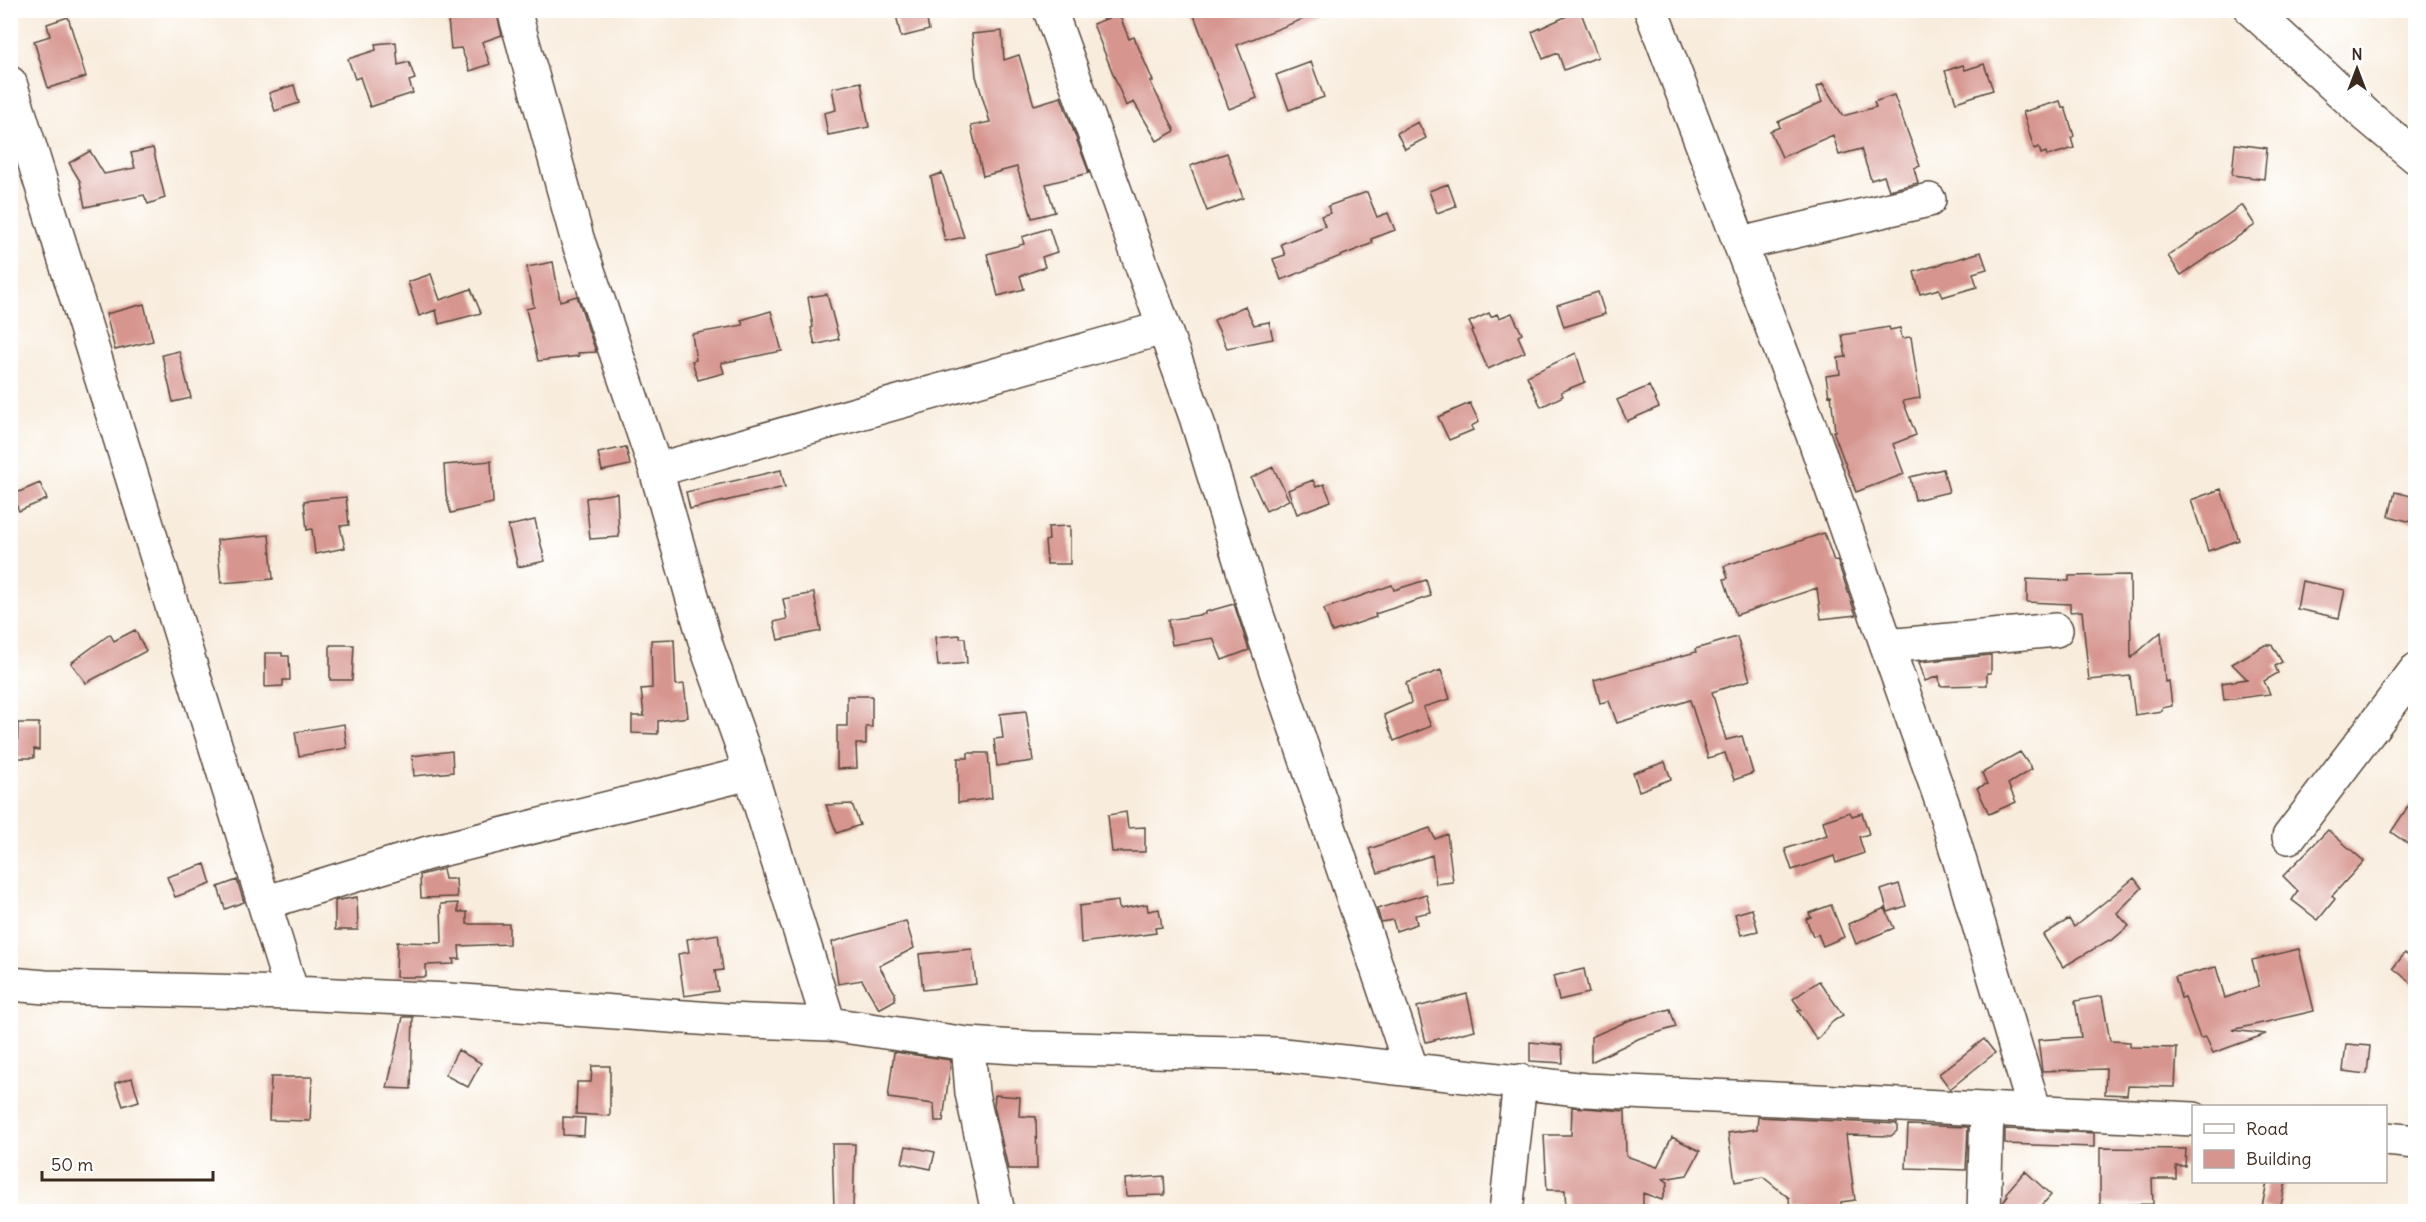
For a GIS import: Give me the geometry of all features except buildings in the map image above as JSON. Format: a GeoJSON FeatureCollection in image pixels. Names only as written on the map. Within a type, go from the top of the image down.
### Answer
{"type":"FeatureCollection","features":[{"type":"Feature","properties":{"kind":"street"},"geometry":{"type":"LineString","coordinates":[[514,10],[578,238],[656,470],[707,648],[750,773],[829,1024]]}},
{"type":"Feature","properties":{"kind":"street"},"geometry":{"type":"LineString","coordinates":[[1050,10],[1196,417],[1255,609],[1411,1068]]}},
{"type":"Feature","properties":{"kind":"street"},"geometry":{"type":"LineString","coordinates":[[1651,10],[1813,435],[1943,806],[2035,1112]]}},
{"type":"Feature","properties":{"kind":"street"},"geometry":{"type":"LineString","coordinates":[[2252,10],[2415,157]]}},
{"type":"Feature","properties":{"kind":"street"},"geometry":{"type":"LineString","coordinates":[[10,83],[292,993]]}},
{"type":"Feature","properties":{"kind":"street"},"geometry":{"type":"LineString","coordinates":[[1740,244],[1929,200]]}},
{"type":"Feature","properties":{"kind":"street"},"geometry":{"type":"LineString","coordinates":[[656,470],[1163,328]]}},
{"type":"Feature","properties":{"kind":"street"},"geometry":{"type":"LineString","coordinates":[[1887,646],[2056,630]]}},
{"type":"Feature","properties":{"kind":"street"},"geometry":{"type":"LineString","coordinates":[[2289,837],[2415,670]]}},
{"type":"Feature","properties":{"kind":"street"},"geometry":{"type":"LineString","coordinates":[[264,903],[428,854],[750,773]]}},
{"type":"Feature","properties":{"kind":"street"},"geometry":{"type":"LineString","coordinates":[[10,984],[449,1000],[726,1020],[829,1024],[968,1044],[1031,1048],[1275,1054],[1586,1090],[2192,1119]]}},
{"type":"Feature","properties":{"kind":"street"},"geometry":{"type":"LineString","coordinates":[[968,1044],[972,1093],[998,1212]]}},
{"type":"Feature","properties":{"kind":"street"},"geometry":{"type":"LineString","coordinates":[[1506,1212],[1520,1081]]}},
{"type":"Feature","properties":{"kind":"street"},"geometry":{"type":"LineString","coordinates":[[1984,1212],[1987,1109]]}},
{"type":"Feature","properties":{"kind":"street"},"geometry":{"type":"LineString","coordinates":[[2387,1138],[2415,1142]]}}]}
